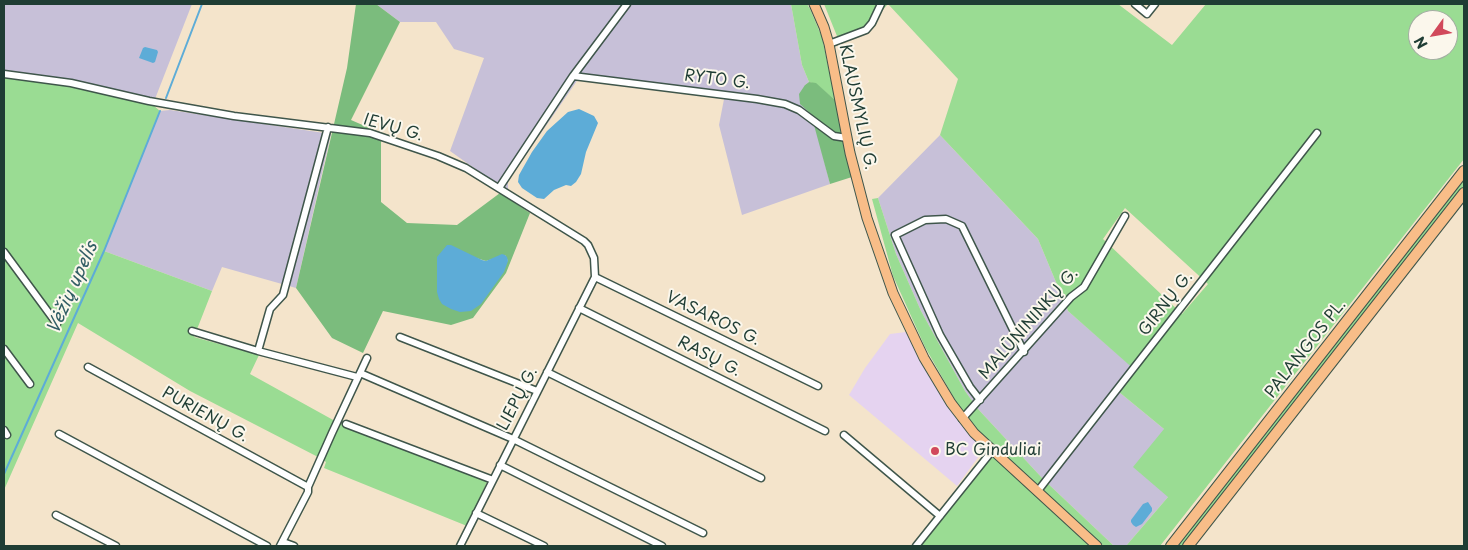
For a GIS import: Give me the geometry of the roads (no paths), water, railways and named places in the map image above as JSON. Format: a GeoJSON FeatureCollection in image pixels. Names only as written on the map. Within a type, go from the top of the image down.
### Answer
{"type":"FeatureCollection","features":[{"type":"Feature","properties":{"kind":"highway","name":"PALANGOS PL."},"geometry":{"type":"LineString","coordinates":[[1171,546],[1464,171]]}},
{"type":"Feature","properties":{"kind":"highway","name":"PALANGOS PL."},"geometry":{"type":"LineString","coordinates":[[1188,546],[1464,193]]}},
{"type":"Feature","properties":{"kind":"main road","name":"KLAUSMYLIŲ G."},"geometry":{"type":"LineString","coordinates":[[814,4],[829,44],[847,138],[867,218],[893,293],[909,328],[941,387],[962,419],[992,451],[1097,546]]}},
{"type":"Feature","properties":{"kind":"street"},"geometry":{"type":"LineString","coordinates":[[499,188],[573,76],[627,4]]}},
{"type":"Feature","properties":{"kind":"street"},"geometry":{"type":"LineString","coordinates":[[829,44],[866,30],[872,23],[881,4]]}},
{"type":"Feature","properties":{"kind":"street"},"geometry":{"type":"LineString","coordinates":[[1135,4],[1147,14],[1155,4]]}},
{"type":"Feature","properties":{"kind":"street","name":"IEVŲ G."},"geometry":{"type":"LineString","coordinates":[[4,74],[70,83],[149,101],[234,116],[370,133],[438,156],[466,168],[584,241],[592,253],[594,263]]}},
{"type":"Feature","properties":{"kind":"street","name":"RYTO G."},"geometry":{"type":"LineString","coordinates":[[573,76],[785,104],[799,110],[830,134],[847,138]]}},
{"type":"Feature","properties":{"kind":"street"},"geometry":{"type":"LineString","coordinates":[[258,351],[270,309],[282,295],[328,127]]}},
{"type":"Feature","properties":{"kind":"street","name":"GIRNŲ G."},"geometry":{"type":"LineString","coordinates":[[1037,492],[1317,133]]}},
{"type":"Feature","properties":{"kind":"street","name":"MALŪNININKŲ G."},"geometry":{"type":"LineString","coordinates":[[962,419],[1024,352],[1071,297],[1084,287],[1125,216]]}},
{"type":"Feature","properties":{"kind":"street"},"geometry":{"type":"LineString","coordinates":[[980,400],[970,388],[940,335],[894,235],[925,220],[946,219],[962,226],[1024,352]]}},
{"type":"Feature","properties":{"kind":"street"},"geometry":{"type":"LineString","coordinates":[[4,252],[57,324]]}},
{"type":"Feature","properties":{"kind":"street","name":"LIEPŲ G."},"geometry":{"type":"LineString","coordinates":[[460,546],[595,277],[594,263]]}},
{"type":"Feature","properties":{"kind":"street","name":"VASAROS G."},"geometry":{"type":"LineString","coordinates":[[595,277],[818,386]]}},
{"type":"Feature","properties":{"kind":"street","name":"RASŲ G."},"geometry":{"type":"LineString","coordinates":[[580,308],[825,431]]}},
{"type":"Feature","properties":{"kind":"street"},"geometry":{"type":"LineString","coordinates":[[192,331],[258,351],[358,375],[513,439],[703,533]]}},
{"type":"Feature","properties":{"kind":"street"},"geometry":{"type":"LineString","coordinates":[[400,337],[537,391]]}},
{"type":"Feature","properties":{"kind":"street"},"geometry":{"type":"LineString","coordinates":[[4,349],[30,384]]}},
{"type":"Feature","properties":{"kind":"street"},"geometry":{"type":"LineString","coordinates":[[294,546],[282,544],[308,492],[308,487],[367,358]]}},
{"type":"Feature","properties":{"kind":"street","name":"PURIENŲ G."},"geometry":{"type":"LineString","coordinates":[[88,367],[308,487]]}},
{"type":"Feature","properties":{"kind":"street"},"geometry":{"type":"LineString","coordinates":[[547,372],[761,478]]}},
{"type":"Feature","properties":{"kind":"street"},"geometry":{"type":"LineString","coordinates":[[346,424],[493,480]]}},
{"type":"Feature","properties":{"kind":"street"},"geometry":{"type":"LineString","coordinates":[[59,434],[267,546]]}},
{"type":"Feature","properties":{"kind":"street"},"geometry":{"type":"LineString","coordinates":[[844,435],[940,516]]}},
{"type":"Feature","properties":{"kind":"street"},"geometry":{"type":"LineString","coordinates":[[916,546],[992,451]]}},
{"type":"Feature","properties":{"kind":"street"},"geometry":{"type":"LineString","coordinates":[[500,465],[662,546]]}},
{"type":"Feature","properties":{"kind":"street"},"geometry":{"type":"LineString","coordinates":[[476,513],[544,546]]}},
{"type":"Feature","properties":{"kind":"street"},"geometry":{"type":"LineString","coordinates":[[56,515],[116,546]]}},
{"type":"Feature","properties":{"kind":"water"},"geometry":{"type":"Polygon","coordinates":[[[145,47],[157,50],[155,62],[139,58],[145,47]]]}},
{"type":"Feature","properties":{"kind":"water"},"geometry":{"type":"Polygon","coordinates":[[[579,109],[594,116],[598,123],[586,152],[581,174],[571,186],[566,185],[554,190],[544,199],[537,198],[522,188],[518,182],[519,175],[547,131],[568,112],[579,109]]]}},
{"type":"Feature","properties":{"kind":"water"},"geometry":{"type":"Polygon","coordinates":[[[447,245],[451,245],[486,261],[502,254],[507,257],[508,261],[504,272],[481,304],[471,311],[460,312],[451,309],[442,304],[439,299],[437,292],[437,257],[447,245]]]}},
{"type":"Feature","properties":{"kind":"water"},"geometry":{"type":"Polygon","coordinates":[[[1148,502],[1152,511],[1142,524],[1136,527],[1131,520],[1143,504],[1148,502]]]}},
{"type":"Feature","properties":{"kind":"waterway","name":"Vėžių upelis"},"geometry":{"type":"LineString","coordinates":[[166,98],[202,4]]}},
{"type":"Feature","properties":{"kind":"waterway","name":"Vėžių upelis"},"geometry":{"type":"LineString","coordinates":[[4,474],[104,251],[160,111]]}},
{"type":"Feature","properties":{"kind":"place","name":"BC Ginduliai"},"geometry":{"type":"Point","coordinates":[935,451]}}]}
